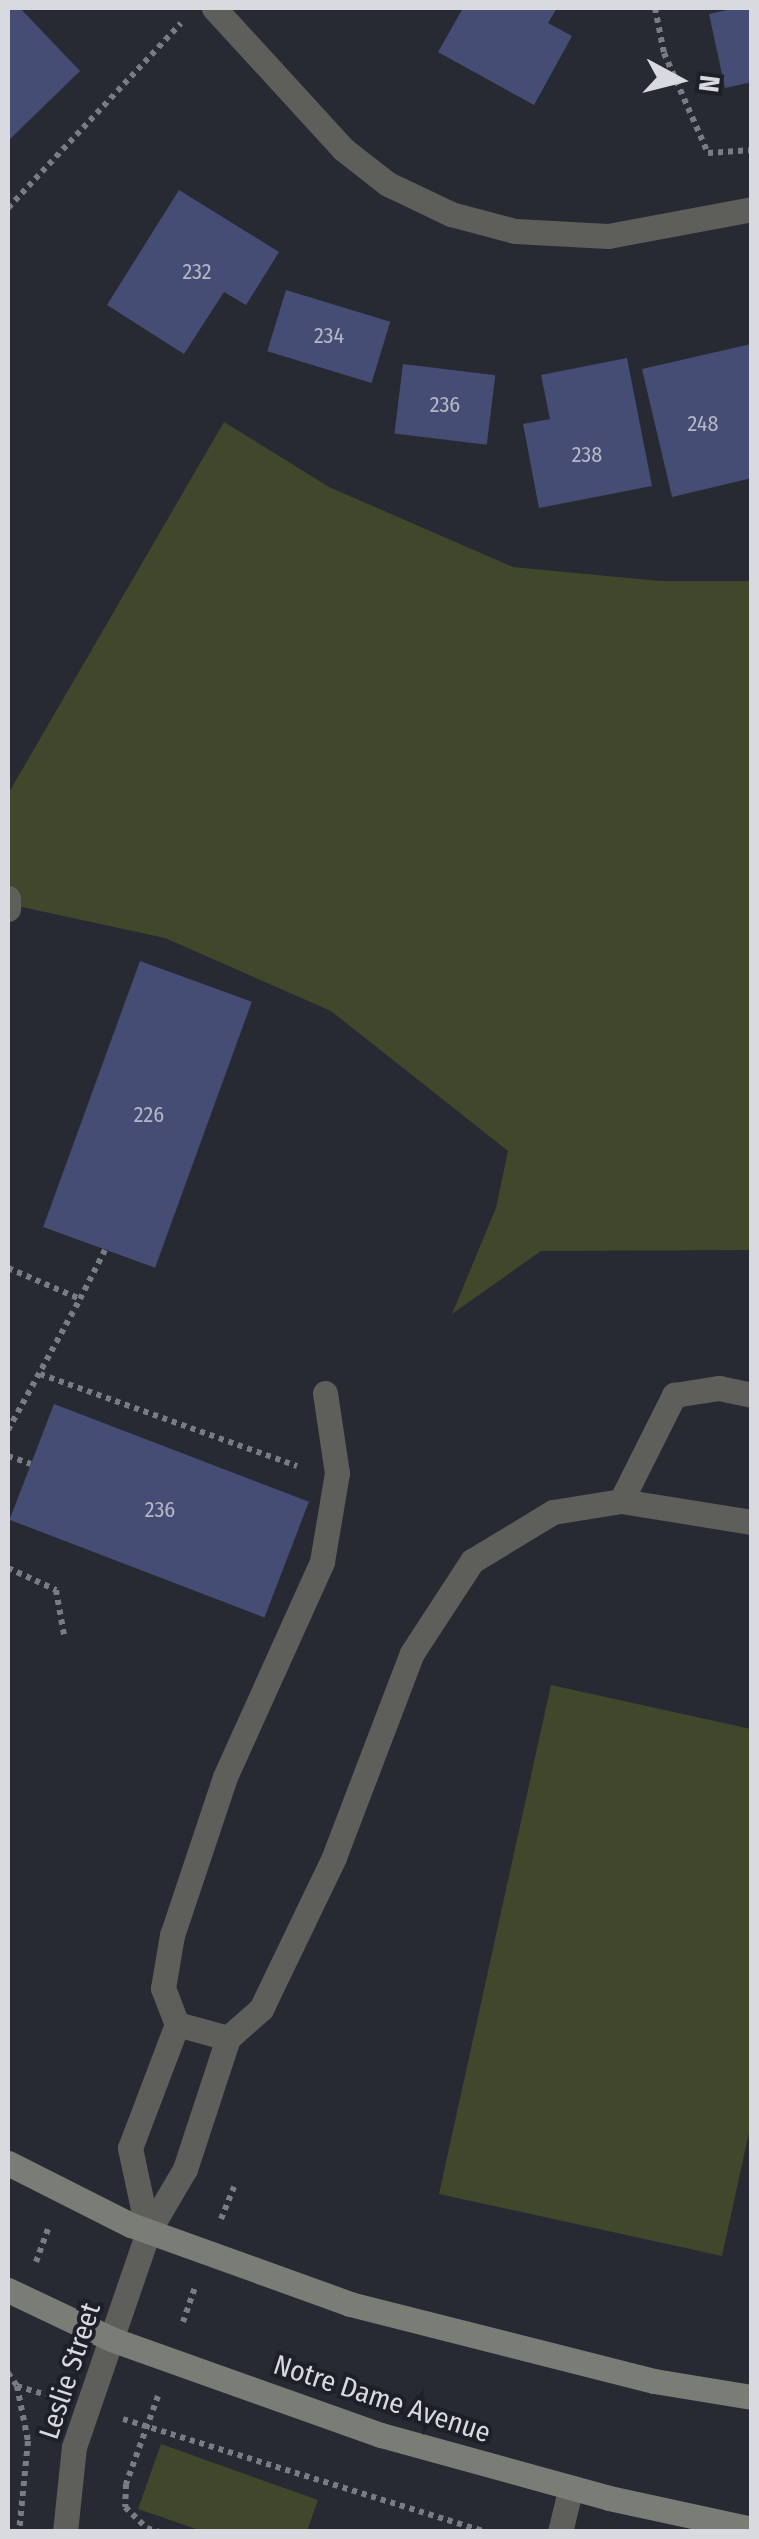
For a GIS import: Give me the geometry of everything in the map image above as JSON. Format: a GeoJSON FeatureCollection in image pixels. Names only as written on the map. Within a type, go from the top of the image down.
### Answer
{"type":"FeatureCollection","features":[{"type":"Feature","properties":{"kind":"main road"},"geometry":{"type":"LineString","coordinates":[[8,2163],[148,2232],[350,2304],[654,2380],[752,2398]]}},
{"type":"Feature","properties":{"kind":"main road","name":"Notre Dame Avenue"},"geometry":{"type":"LineString","coordinates":[[15,2293],[112,2339],[382,2435],[572,2487],[752,2529]]}},
{"type":"Feature","properties":{"kind":"street"},"geometry":{"type":"LineString","coordinates":[[214,8],[343,150],[388,184],[451,214],[515,231],[608,236],[752,209]]}},
{"type":"Feature","properties":{"kind":"street"},"geometry":{"type":"LineString","coordinates":[[8,898],[8,909]]}},
{"type":"Feature","properties":{"kind":"street"},"geometry":{"type":"LineString","coordinates":[[621,1501],[674,1395],[719,1388],[752,1395]]}},
{"type":"Feature","properties":{"kind":"street"},"geometry":{"type":"LineString","coordinates":[[148,2232],[130,2148],[176,2024],[162,1988],[172,1935],[226,1777],[322,1562],[336,1480],[326,1393]]}},
{"type":"Feature","properties":{"kind":"street"},"geometry":{"type":"LineString","coordinates":[[176,2024],[228,2038],[261,2010],[334,1857],[412,1653],[472,1561],[553,1512],[621,1501],[752,1522]]}},
{"type":"Feature","properties":{"kind":"street","name":"Leslie Street"},"geometry":{"type":"LineString","coordinates":[[65,2532],[74,2447],[148,2232],[185,2168],[228,2038]]}},
{"type":"Feature","properties":{"kind":"street"},"geometry":{"type":"LineString","coordinates":[[560,2532],[572,2487]]}},
{"type":"Feature","properties":{"kind":"path"},"geometry":{"type":"LineString","coordinates":[[655,8],[664,53],[708,153],[752,150]]}},
{"type":"Feature","properties":{"kind":"path"},"geometry":{"type":"LineString","coordinates":[[8,208],[182,22]]}},
{"type":"Feature","properties":{"kind":"path"},"geometry":{"type":"LineString","coordinates":[[8,1430],[105,1250]]}},
{"type":"Feature","properties":{"kind":"path"},"geometry":{"type":"LineString","coordinates":[[8,1268],[80,1299]]}},
{"type":"Feature","properties":{"kind":"path"},"geometry":{"type":"LineString","coordinates":[[40,1374],[336,1480]]}},
{"type":"Feature","properties":{"kind":"path"},"geometry":{"type":"LineString","coordinates":[[8,1456],[31,1464]]}},
{"type":"Feature","properties":{"kind":"path"},"geometry":{"type":"LineString","coordinates":[[8,1568],[56,1590],[64,1635]]}},
{"type":"Feature","properties":{"kind":"path"},"geometry":{"type":"LineString","coordinates":[[15,2293],[63,2191]]}},
{"type":"Feature","properties":{"kind":"path"},"geometry":{"type":"LineString","coordinates":[[8,2373],[17,2386],[28,2441],[19,2532]]}},
{"type":"Feature","properties":{"kind":"path"},"geometry":{"type":"LineString","coordinates":[[17,2386],[484,2532]]}},
{"type":"Feature","properties":{"kind":"green space"},"geometry":{"type":"Polygon","coordinates":[[[224,422],[329,487],[513,567],[660,581],[751,581],[751,1250],[541,1251],[452,1314],[496,1208],[508,1151],[331,1011],[165,938],[8,904],[8,794],[224,422]]]}},
{"type":"Feature","properties":{"kind":"green space"},"geometry":{"type":"Polygon","coordinates":[[[551,1685],[751,1729],[751,2123],[722,2256],[439,2194],[551,1685]]]}},
{"type":"Feature","properties":{"kind":"green space"},"geometry":{"type":"Polygon","coordinates":[[[161,2444],[318,2500],[307,2531],[202,2531],[138,2509],[161,2444]]]}},
{"type":"Feature","properties":{"kind":"building"},"geometry":{"type":"Polygon","coordinates":[[[8,8],[20,8],[80,71],[8,141],[8,8]]]}},
{"type":"Feature","properties":{"kind":"building"},"geometry":{"type":"Polygon","coordinates":[[[463,8],[557,8],[548,23],[572,36],[534,105],[438,52],[463,8]]]}},
{"type":"Feature","properties":{"kind":"building"},"geometry":{"type":"Polygon","coordinates":[[[752,8],[752,82],[725,88],[709,14],[752,8]]]}},
{"type":"Feature","properties":{"kind":"building"},"geometry":{"type":"Polygon","coordinates":[[[179,190],[279,252],[246,305],[224,292],[184,354],[107,305],[179,190]]]}},
{"type":"Feature","properties":{"kind":"building"},"geometry":{"type":"Polygon","coordinates":[[[286,290],[390,322],[372,383],[267,351],[286,290]]]}},
{"type":"Feature","properties":{"kind":"building"},"geometry":{"type":"Polygon","coordinates":[[[751,344],[752,478],[672,497],[642,369],[751,344]]]}},
{"type":"Feature","properties":{"kind":"building"},"geometry":{"type":"Polygon","coordinates":[[[627,358],[652,486],[539,508],[523,424],[550,419],[541,375],[627,358]]]}},
{"type":"Feature","properties":{"kind":"building"},"geometry":{"type":"Polygon","coordinates":[[[403,364],[495,375],[487,445],[394,433],[403,364]]]}},
{"type":"Feature","properties":{"kind":"building"},"geometry":{"type":"Polygon","coordinates":[[[140,961],[252,1002],[155,1268],[43,1227],[140,961]]]}},
{"type":"Feature","properties":{"kind":"building"},"geometry":{"type":"Polygon","coordinates":[[[54,1404],[309,1502],[264,1618],[10,1520],[54,1404]]]}}]}
